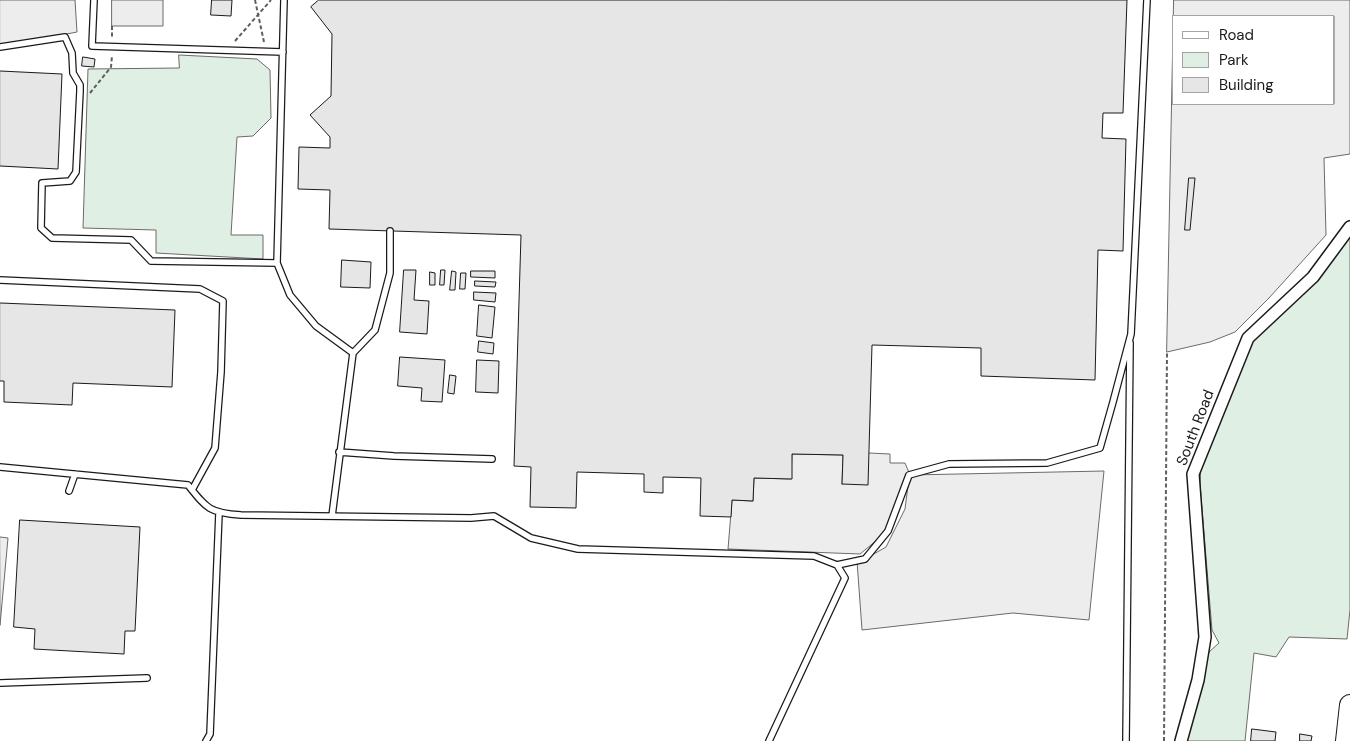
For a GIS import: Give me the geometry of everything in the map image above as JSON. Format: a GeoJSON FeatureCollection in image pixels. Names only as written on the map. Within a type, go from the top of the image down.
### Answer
{"type":"FeatureCollection","features":[{"type":"Feature","properties":{"kind":"highway"},"geometry":{"type":"LineString","coordinates":[[1346,741],[1350,705]]}},
{"type":"Feature","properties":{"kind":"street","name":"South Road"},"geometry":{"type":"LineString","coordinates":[[1181,741],[1198,680],[1205,637],[1193,474],[1248,338],[1313,277],[1350,227]]}},
{"type":"Feature","properties":{"kind":"lane"},"geometry":{"type":"LineString","coordinates":[[94,0],[92,46],[283,52]]}},
{"type":"Feature","properties":{"kind":"lane"},"geometry":{"type":"LineString","coordinates":[[284,0],[277,263],[290,295],[316,326],[353,353]]}},
{"type":"Feature","properties":{"kind":"lane"},"geometry":{"type":"LineString","coordinates":[[1126,741],[1130,334],[1147,0]]}},
{"type":"Feature","properties":{"kind":"lane"},"geometry":{"type":"LineString","coordinates":[[0,46],[65,37],[72,57],[74,73],[80,85],[76,172],[70,181],[42,183],[41,228],[52,238],[131,240],[151,261],[277,263]]}},
{"type":"Feature","properties":{"kind":"lane"},"geometry":{"type":"LineString","coordinates":[[332,516],[353,353],[375,330],[390,272],[390,231]]}},
{"type":"Feature","properties":{"kind":"lane"},"geometry":{"type":"LineString","coordinates":[[0,280],[200,289],[223,301],[221,372],[215,448],[192,490]]}},
{"type":"Feature","properties":{"kind":"lane"},"geometry":{"type":"LineString","coordinates":[[0,467],[188,485],[204,506],[219,514],[471,518],[494,516],[531,538],[578,549],[814,556],[837,565],[865,559],[888,531],[909,475],[950,464],[1047,463],[1100,448],[1130,334]]}},
{"type":"Feature","properties":{"kind":"lane"},"geometry":{"type":"LineString","coordinates":[[339,452],[492,459]]}},
{"type":"Feature","properties":{"kind":"lane"},"geometry":{"type":"LineString","coordinates":[[69,491],[75,474]]}},
{"type":"Feature","properties":{"kind":"lane"},"geometry":{"type":"LineString","coordinates":[[206,741],[210,734],[219,514]]}},
{"type":"Feature","properties":{"kind":"lane"},"geometry":{"type":"LineString","coordinates":[[769,741],[845,578],[837,565]]}},
{"type":"Feature","properties":{"kind":"lane"},"geometry":{"type":"LineString","coordinates":[[0,683],[147,678]]}},
{"type":"Feature","properties":{"kind":"path"},"geometry":{"type":"LineString","coordinates":[[255,0],[264,42],[263,51]]}},
{"type":"Feature","properties":{"kind":"path"},"geometry":{"type":"LineString","coordinates":[[227,50],[271,0]]}},
{"type":"Feature","properties":{"kind":"path"},"geometry":{"type":"LineString","coordinates":[[80,105],[111,66],[112,26]]}},
{"type":"Feature","properties":{"kind":"path"},"geometry":{"type":"LineString","coordinates":[[1164,741],[1167,352]]}},
{"type":"Feature","properties":{"kind":"green space"},"geometry":{"type":"Polygon","coordinates":[[[179,55],[257,59],[270,70],[271,118],[253,136],[237,137],[231,235],[263,235],[263,259],[156,253],[156,230],[83,228],[88,69],[179,68],[179,55]]]}},
{"type":"Feature","properties":{"kind":"green space"},"geometry":{"type":"Polygon","coordinates":[[[1350,227],[1350,610],[1347,639],[1289,637],[1276,657],[1254,653],[1245,741],[1182,741],[1209,652],[1219,643],[1212,630],[1200,484],[1201,461],[1248,338],[1313,277],[1350,227]]]}},
{"type":"Feature","properties":{"kind":"shaded area"},"geometry":{"type":"Polygon","coordinates":[[[0,0],[75,0],[77,32],[0,47],[0,0]]]}},
{"type":"Feature","properties":{"kind":"shaded area"},"geometry":{"type":"Polygon","coordinates":[[[112,0],[163,0],[163,26],[112,26],[112,0]]]}},
{"type":"Feature","properties":{"kind":"shaded area"},"geometry":{"type":"Polygon","coordinates":[[[1174,0],[1350,0],[1350,154],[1324,158],[1326,235],[1269,298],[1235,332],[1210,342],[1167,352],[1172,101],[1172,105],[1335,105],[1335,15],[1174,15],[1174,0]]]}},
{"type":"Feature","properties":{"kind":"shaded area"},"geometry":{"type":"Polygon","coordinates":[[[869,453],[890,454],[890,463],[905,463],[910,475],[1104,471],[1089,620],[1013,613],[862,630],[857,561],[865,559],[886,547],[905,509],[909,478],[888,531],[860,554],[728,549],[732,500],[753,501],[754,478],[791,479],[792,454],[843,455],[842,484],[869,453]]]}},
{"type":"Feature","properties":{"kind":"shaded area"},"geometry":{"type":"Polygon","coordinates":[[[0,537],[8,538],[0,625],[0,537]]]}},
{"type":"Feature","properties":{"kind":"building"},"geometry":{"type":"Polygon","coordinates":[[[212,0],[232,0],[231,16],[211,15],[212,0]]]}},
{"type":"Feature","properties":{"kind":"building"},"geometry":{"type":"Polygon","coordinates":[[[319,0],[1127,0],[1123,113],[1103,113],[1102,138],[1126,139],[1123,251],[1098,250],[1095,380],[981,376],[981,348],[872,345],[868,485],[842,484],[843,455],[792,454],[792,479],[754,478],[753,501],[732,500],[731,517],[700,516],[701,478],[663,477],[663,493],[644,492],[644,474],[577,472],[576,508],[530,507],[531,467],[514,466],[521,235],[329,229],[330,190],[298,189],[299,147],[330,148],[330,137],[310,115],[331,96],[332,34],[311,7],[319,0]]]}},
{"type":"Feature","properties":{"kind":"building"},"geometry":{"type":"Polygon","coordinates":[[[83,57],[95,59],[94,67],[82,66],[83,57]]]}},
{"type":"Feature","properties":{"kind":"building"},"geometry":{"type":"Polygon","coordinates":[[[0,71],[62,74],[58,169],[0,166],[0,71]]]}},
{"type":"Feature","properties":{"kind":"building"},"geometry":{"type":"Polygon","coordinates":[[[1189,178],[1195,178],[1190,230],[1185,230],[1189,178]]]}},
{"type":"Feature","properties":{"kind":"building"},"geometry":{"type":"Polygon","coordinates":[[[342,260],[371,262],[370,288],[341,287],[342,260]]]}},
{"type":"Feature","properties":{"kind":"building"},"geometry":{"type":"Polygon","coordinates":[[[404,270],[416,270],[414,300],[429,301],[427,334],[400,332],[404,270]]]}},
{"type":"Feature","properties":{"kind":"building"},"geometry":{"type":"Polygon","coordinates":[[[441,270],[445,270],[444,285],[440,285],[441,270]]]}},
{"type":"Feature","properties":{"kind":"building"},"geometry":{"type":"Polygon","coordinates":[[[452,271],[456,272],[455,290],[450,290],[452,271]]]}},
{"type":"Feature","properties":{"kind":"building"},"geometry":{"type":"Polygon","coordinates":[[[471,271],[495,271],[495,278],[471,277],[471,271]]]}},
{"type":"Feature","properties":{"kind":"building"},"geometry":{"type":"Polygon","coordinates":[[[430,272],[435,273],[435,285],[430,285],[430,272]]]}},
{"type":"Feature","properties":{"kind":"building"},"geometry":{"type":"Polygon","coordinates":[[[461,273],[466,273],[465,289],[460,289],[461,273]]]}},
{"type":"Feature","properties":{"kind":"building"},"geometry":{"type":"Polygon","coordinates":[[[475,281],[496,282],[495,287],[475,286],[475,281]]]}},
{"type":"Feature","properties":{"kind":"building"},"geometry":{"type":"Polygon","coordinates":[[[474,292],[496,293],[495,302],[474,300],[474,292]]]}},
{"type":"Feature","properties":{"kind":"building"},"geometry":{"type":"Polygon","coordinates":[[[0,303],[175,310],[172,387],[73,383],[72,405],[4,402],[4,381],[0,381],[0,303]]]}},
{"type":"Feature","properties":{"kind":"building"},"geometry":{"type":"Polygon","coordinates":[[[479,305],[495,307],[492,338],[477,336],[479,305]]]}},
{"type":"Feature","properties":{"kind":"building"},"geometry":{"type":"Polygon","coordinates":[[[479,341],[494,343],[493,354],[478,352],[479,341]]]}},
{"type":"Feature","properties":{"kind":"building"},"geometry":{"type":"Polygon","coordinates":[[[400,357],[445,360],[442,402],[421,401],[422,388],[398,386],[400,357]]]}},
{"type":"Feature","properties":{"kind":"building"},"geometry":{"type":"Polygon","coordinates":[[[477,360],[499,361],[498,393],[476,392],[477,360]]]}},
{"type":"Feature","properties":{"kind":"building"},"geometry":{"type":"Polygon","coordinates":[[[450,375],[456,376],[454,394],[448,393],[450,375]]]}},
{"type":"Feature","properties":{"kind":"building"},"geometry":{"type":"Polygon","coordinates":[[[20,520],[140,527],[135,631],[125,631],[124,654],[34,649],[35,629],[14,627],[20,520]]]}},
{"type":"Feature","properties":{"kind":"building"},"geometry":{"type":"Polygon","coordinates":[[[1252,729],[1276,732],[1275,741],[1251,741],[1252,729]]]}},
{"type":"Feature","properties":{"kind":"building"},"geometry":{"type":"Polygon","coordinates":[[[1300,734],[1312,736],[1311,741],[1300,741],[1300,734]]]}}]}
